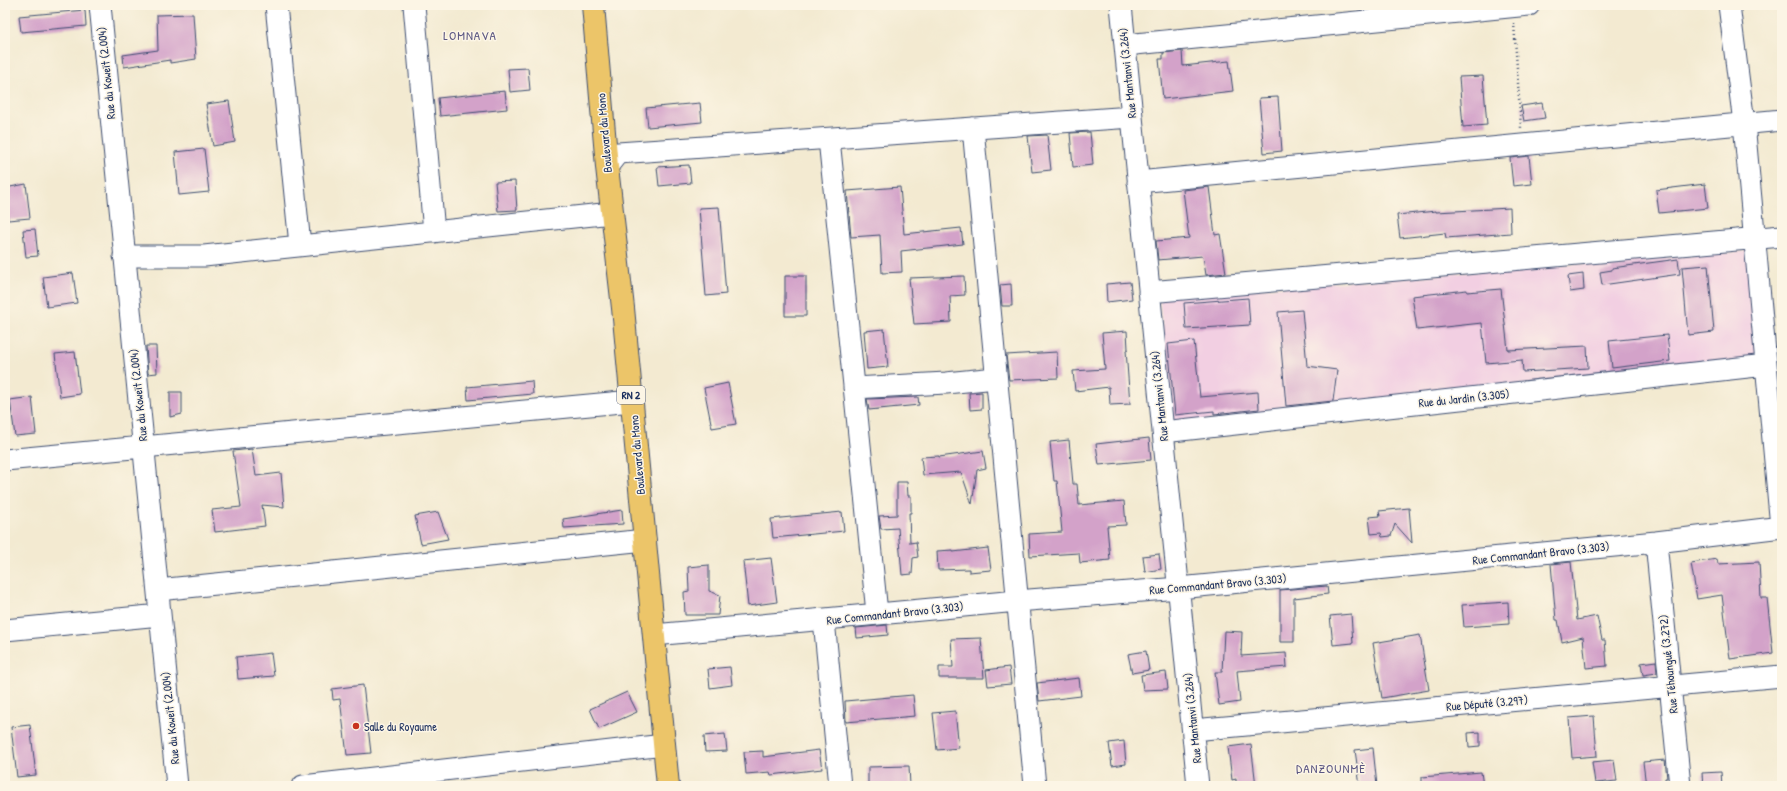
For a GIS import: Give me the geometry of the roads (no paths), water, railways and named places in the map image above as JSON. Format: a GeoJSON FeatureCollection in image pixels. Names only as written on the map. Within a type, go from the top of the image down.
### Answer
{"type":"FeatureCollection","features":[{"type":"Feature","properties":{"kind":"main road","name":"Boulevard du Mono"},"geometry":{"type":"LineString","coordinates":[[593,5],[613,160],[659,635],[664,745],[668,786]]}},
{"type":"Feature","properties":{"kind":"main road","name":"Boulevard du Mono"},"geometry":{"type":"LineString","coordinates":[[605,5],[613,160],[612,212],[645,540],[679,786]]}},
{"type":"Feature","properties":{"kind":"street","name":"Rue du Koweït (2.004)"},"geometry":{"type":"LineString","coordinates":[[100,5],[177,786]]}},
{"type":"Feature","properties":{"kind":"street"},"geometry":{"type":"LineString","coordinates":[[276,5],[300,245]]}},
{"type":"Feature","properties":{"kind":"street"},"geometry":{"type":"LineString","coordinates":[[414,5],[434,232]]}},
{"type":"Feature","properties":{"kind":"street","name":"Rue Mantanvi (3.264)"},"geometry":{"type":"LineString","coordinates":[[1121,5],[1198,786]]}},
{"type":"Feature","properties":{"kind":"street"},"geometry":{"type":"LineString","coordinates":[[1730,5],[1744,123],[1753,238],[1782,527]]}},
{"type":"Feature","properties":{"kind":"street"},"geometry":{"type":"LineString","coordinates":[[1125,45],[1521,6]]}},
{"type":"Feature","properties":{"kind":"street"},"geometry":{"type":"LineString","coordinates":[[613,160],[829,139],[1132,117]]}},
{"type":"Feature","properties":{"kind":"street"},"geometry":{"type":"LineString","coordinates":[[1138,182],[1782,120]]}},
{"type":"Feature","properties":{"kind":"street"},"geometry":{"type":"LineString","coordinates":[[973,128],[1035,786]]}},
{"type":"Feature","properties":{"kind":"street"},"geometry":{"type":"LineString","coordinates":[[829,139],[877,613]]}},
{"type":"Feature","properties":{"kind":"street"},"geometry":{"type":"LineString","coordinates":[[124,256],[204,256],[612,212]]}},
{"type":"Feature","properties":{"kind":"street"},"geometry":{"type":"LineString","coordinates":[[1149,292],[1782,236]]}},
{"type":"Feature","properties":{"kind":"street","name":"Rue du Jardin (3.305)"},"geometry":{"type":"LineString","coordinates":[[1163,432],[1766,365]]}},
{"type":"Feature","properties":{"kind":"street"},"geometry":{"type":"LineString","coordinates":[[854,388],[946,383],[996,378]]}},
{"type":"Feature","properties":{"kind":"street"},"geometry":{"type":"LineString","coordinates":[[5,460],[632,401]]}},
{"type":"Feature","properties":{"kind":"street","name":"Rue Commandant Bravo (3.303)"},"geometry":{"type":"LineString","coordinates":[[659,635],[824,620],[877,613],[1179,588],[1656,542],[1782,527]]}},
{"type":"Feature","properties":{"kind":"street"},"geometry":{"type":"LineString","coordinates":[[158,590],[645,540]]}},
{"type":"Feature","properties":{"kind":"street","name":"Rue Téhoungué (3.272)"},"geometry":{"type":"LineString","coordinates":[[1656,542],[1680,786]]}},
{"type":"Feature","properties":{"kind":"street"},"geometry":{"type":"LineString","coordinates":[[5,630],[160,615]]}},
{"type":"Feature","properties":{"kind":"street"},"geometry":{"type":"LineString","coordinates":[[824,620],[840,786]]}},
{"type":"Feature","properties":{"kind":"street","name":"Rue Député (3.297)"},"geometry":{"type":"LineString","coordinates":[[1193,730],[1782,676]]}},
{"type":"Feature","properties":{"kind":"street"},"geometry":{"type":"LineString","coordinates":[[303,786],[664,745]]}},
{"type":"Feature","properties":{"kind":"place","name":"Salle du Royaume"},"geometry":{"type":"Point","coordinates":[356,726]}},
{"type":"Feature","properties":{"kind":"district","name":"LOMNAVA"},"geometry":{"type":"Point","coordinates":[470,35]}},
{"type":"Feature","properties":{"kind":"district","name":"DANZOUNMÈ"},"geometry":{"type":"Point","coordinates":[1331,768]}}]}
